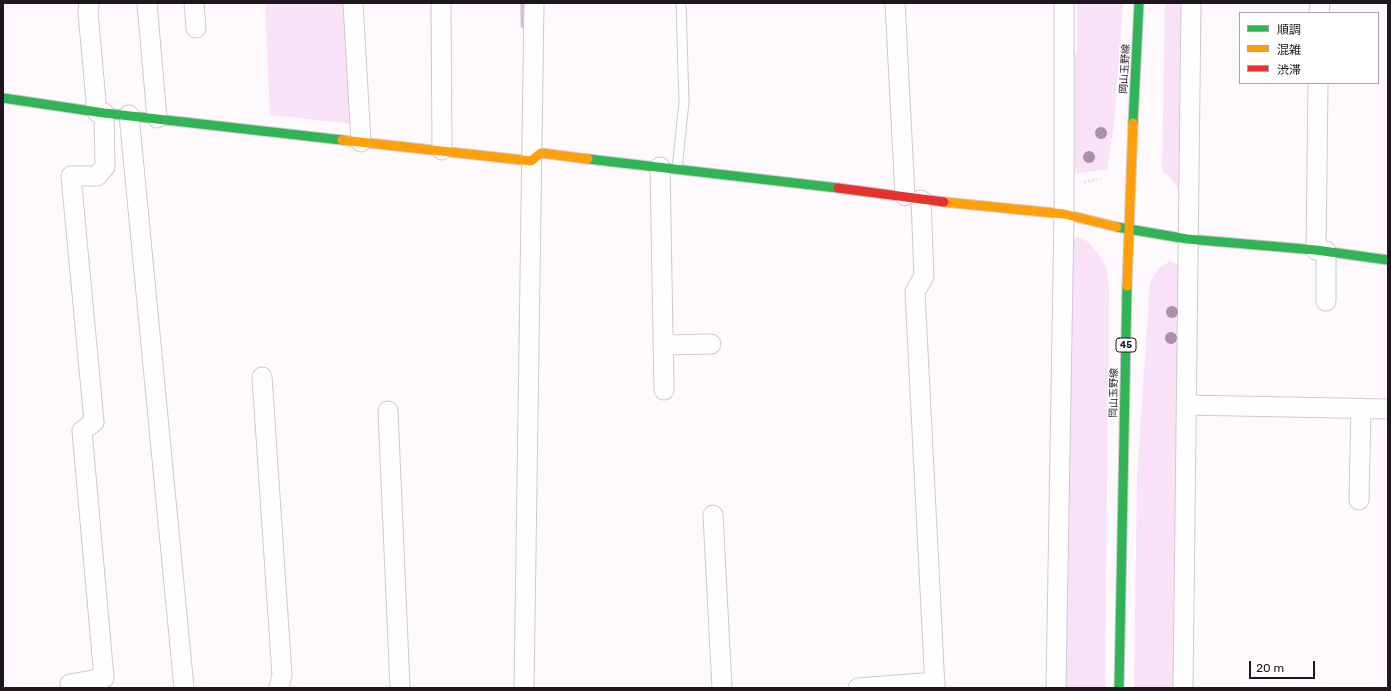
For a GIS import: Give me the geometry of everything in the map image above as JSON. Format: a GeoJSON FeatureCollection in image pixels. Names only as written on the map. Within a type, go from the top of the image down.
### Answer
{"type":"FeatureCollection","features":[{"type":"Feature","properties":{"kind":"street"},"geometry":{"type":"LineString","coordinates":[[71,688],[70,684],[104,678],[82,431],[94,422],[70,176],[97,176],[105,167],[88,13],[89,3]]}},
{"type":"Feature","properties":{"kind":"street"},"geometry":{"type":"LineString","coordinates":[[148,3],[156,111]]}},
{"type":"Feature","properties":{"kind":"street"},"geometry":{"type":"LineString","coordinates":[[194,3],[196,28]]}},
{"type":"Feature","properties":{"kind":"street"},"geometry":{"type":"LineString","coordinates":[[353,3],[362,135]]}},
{"type":"Feature","properties":{"kind":"street"},"geometry":{"type":"LineString","coordinates":[[441,3],[442,143]]}},
{"type":"Feature","properties":{"kind":"street"},"geometry":{"type":"LineString","coordinates":[[524,688],[534,3]]}},
{"type":"Feature","properties":{"kind":"street"},"geometry":{"type":"LineString","coordinates":[[858,688],[935,685],[915,292],[924,276],[913,198],[895,3]]}},
{"type":"Feature","properties":{"kind":"street"},"geometry":{"type":"LineString","coordinates":[[1056,688],[1064,214],[1064,3]]}},
{"type":"Feature","properties":{"kind":"street","name":"岡山玉野線"},"geometry":{"type":"LineString","coordinates":[[1120,688],[1128,230],[1139,3]]}},
{"type":"Feature","properties":{"kind":"street"},"geometry":{"type":"LineString","coordinates":[[1183,688],[1187,239],[1191,3]]}},
{"type":"Feature","properties":{"kind":"street"},"geometry":{"type":"LineString","coordinates":[[1318,84],[1321,250],[1326,300]]}},
{"type":"Feature","properties":{"kind":"street"},"geometry":{"type":"LineString","coordinates":[[3,98],[99,108],[130,115],[156,111],[442,143],[531,161]]}},
{"type":"Feature","properties":{"kind":"street"},"geometry":{"type":"LineString","coordinates":[[130,115],[184,688]]}},
{"type":"Feature","properties":{"kind":"street"},"geometry":{"type":"LineString","coordinates":[[531,161],[541,153],[913,198],[1064,214],[1128,230],[1187,239],[1321,250],[1388,260]]}},
{"type":"Feature","properties":{"kind":"street"},"geometry":{"type":"LineString","coordinates":[[664,390],[669,168]]}},
{"type":"Feature","properties":{"kind":"street"},"geometry":{"type":"LineString","coordinates":[[664,345],[711,344]]}},
{"type":"Feature","properties":{"kind":"street"},"geometry":{"type":"LineString","coordinates":[[262,376],[282,674],[279,688]]}},
{"type":"Feature","properties":{"kind":"street"},"geometry":{"type":"LineString","coordinates":[[1186,406],[1388,409]]}},
{"type":"Feature","properties":{"kind":"street"},"geometry":{"type":"LineString","coordinates":[[1359,500],[1361,408]]}},
{"type":"Feature","properties":{"kind":"street"},"geometry":{"type":"LineString","coordinates":[[388,411],[400,688]]}},
{"type":"Feature","properties":{"kind":"street"},"geometry":{"type":"LineString","coordinates":[[713,515],[722,688]]}},
{"type":"Feature","properties":{"kind":"lane"},"geometry":{"type":"LineString","coordinates":[[669,168],[684,102],[681,3]]}},
{"type":"Feature","properties":{"kind":"shaded area"},"geometry":{"type":"Polygon","coordinates":[[[265,3],[345,3],[354,124],[270,115],[265,3]]]}},
{"type":"Feature","properties":{"kind":"shaded area"},"geometry":{"type":"Polygon","coordinates":[[[1077,3],[1123,3],[1114,125],[1107,169],[1073,174],[1073,57],[1077,51],[1077,3]]]}},
{"type":"Feature","properties":{"kind":"shaded area"},"geometry":{"type":"Polygon","coordinates":[[[1165,3],[1183,3],[1180,192],[1169,176],[1162,171],[1165,3]]]}},
{"type":"Feature","properties":{"kind":"shaded area"},"geometry":{"type":"Polygon","coordinates":[[[1078,237],[1087,241],[1100,256],[1107,269],[1109,292],[1105,688],[1065,688],[1072,243],[1074,238],[1078,237]]]}},
{"type":"Feature","properties":{"kind":"shaded area"},"geometry":{"type":"Polygon","coordinates":[[[1170,261],[1177,264],[1180,270],[1175,688],[1134,688],[1137,477],[1150,283],[1158,269],[1170,261]]]}},
{"type":"Feature","properties":{"kind":"waterway"},"geometry":{"type":"LineString","coordinates":[[524,3],[524,25]]}},
{"type":"Feature","properties":{"kind":"traffic: fast"},"geometry":{"type":"LineString","coordinates":[[1133,123],[1139,3]]}},
{"type":"Feature","properties":{"kind":"traffic: fast"},"geometry":{"type":"LineString","coordinates":[[3,98],[104,113],[342,140]]}},
{"type":"Feature","properties":{"kind":"traffic: fast"},"geometry":{"type":"LineString","coordinates":[[588,159],[838,188]]}},
{"type":"Feature","properties":{"kind":"traffic: fast"},"geometry":{"type":"LineString","coordinates":[[1117,227],[1187,239],[1316,250],[1388,260]]}},
{"type":"Feature","properties":{"kind":"traffic: fast"},"geometry":{"type":"LineString","coordinates":[[1119,688],[1127,286]]}},
{"type":"Feature","properties":{"kind":"traffic: slow"},"geometry":{"type":"LineString","coordinates":[[1127,286],[1133,123]]}},
{"type":"Feature","properties":{"kind":"traffic: slow"},"geometry":{"type":"LineString","coordinates":[[342,140],[531,161],[541,153],[588,159]]}},
{"type":"Feature","properties":{"kind":"traffic: slow"},"geometry":{"type":"LineString","coordinates":[[944,202],[1064,214],[1117,227]]}},
{"type":"Feature","properties":{"kind":"traffic: jam"},"geometry":{"type":"LineString","coordinates":[[838,188],[944,202]]}}]}
